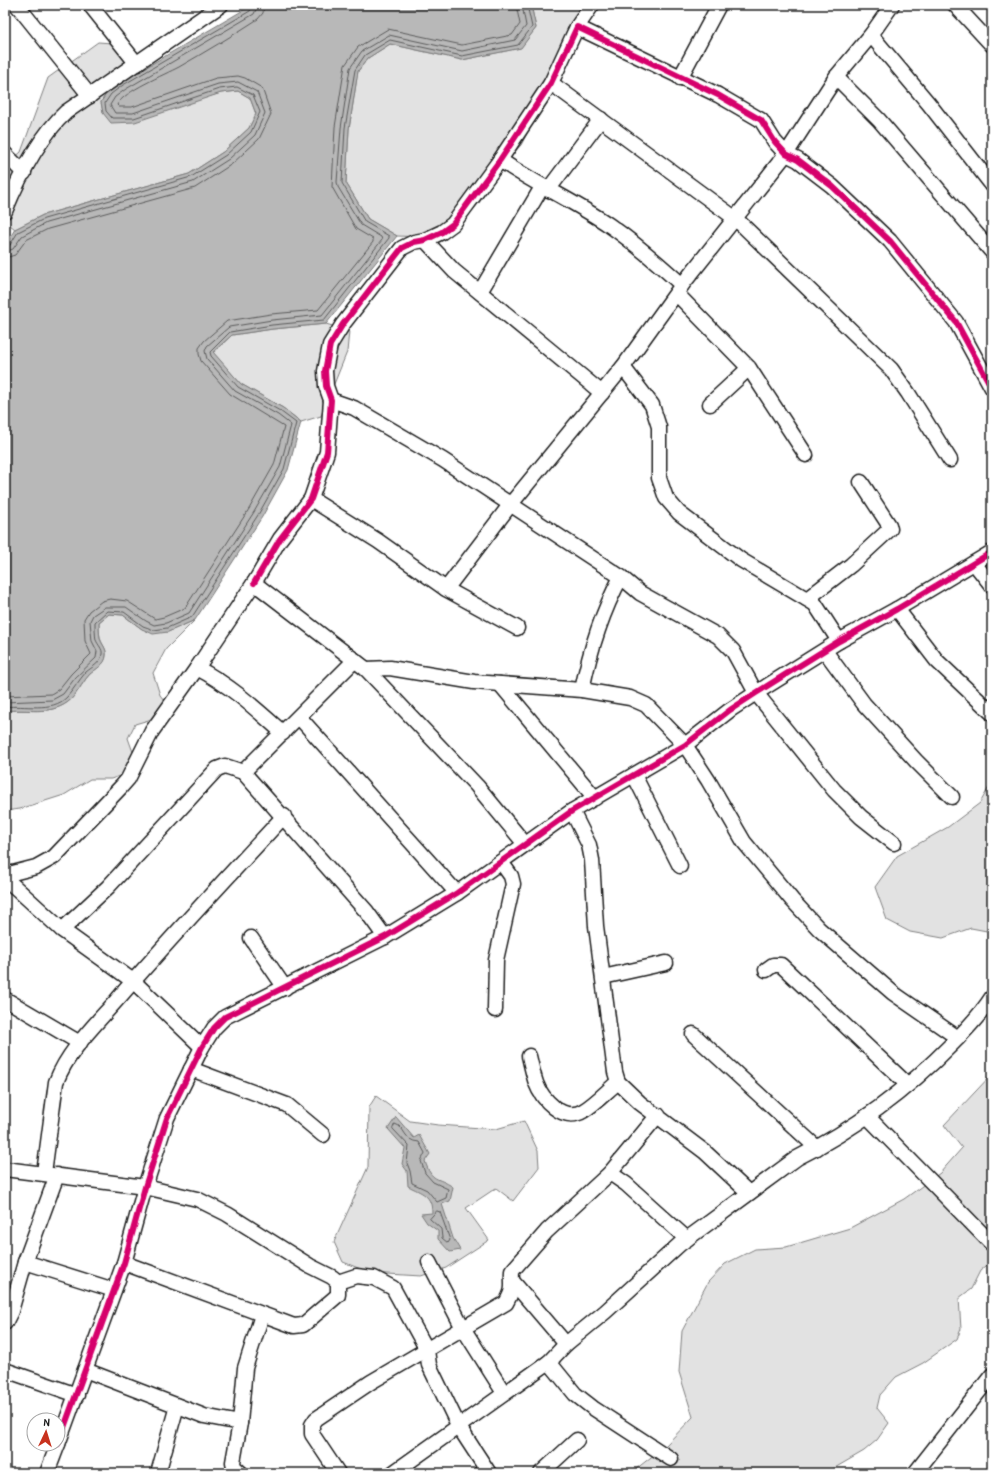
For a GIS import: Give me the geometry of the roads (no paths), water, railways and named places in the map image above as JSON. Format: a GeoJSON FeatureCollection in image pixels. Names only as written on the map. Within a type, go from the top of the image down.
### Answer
{"type":"FeatureCollection","features":[{"type":"Feature","properties":{"kind":"street"},"geometry":{"type":"LineString","coordinates":[[17,5],[90,96]]}},
{"type":"Feature","properties":{"kind":"street"},"geometry":{"type":"LineString","coordinates":[[90,5],[137,64]]}},
{"type":"Feature","properties":{"kind":"street"},"geometry":{"type":"LineString","coordinates":[[5,875],[36,867],[54,857],[128,778],[152,731],[198,668],[254,583],[280,539],[311,499],[327,452],[331,400],[326,386],[325,371],[330,344],[343,324],[402,248],[442,232],[453,224],[500,160],[551,83],[577,27],[592,5]]}},
{"type":"Feature","properties":{"kind":"street"},"geometry":{"type":"LineString","coordinates":[[680,78],[719,5]]}},
{"type":"Feature","properties":{"kind":"street"},"geometry":{"type":"LineString","coordinates":[[446,588],[510,505],[623,367],[680,290],[786,154],[836,77],[871,35],[892,5]]}},
{"type":"Feature","properties":{"kind":"street"},"geometry":{"type":"LineString","coordinates":[[956,5],[992,45]]}},
{"type":"Feature","properties":{"kind":"street"},"geometry":{"type":"LineString","coordinates":[[5,211],[24,173],[48,131],[66,112],[137,64],[215,7]]}},
{"type":"Feature","properties":{"kind":"street"},"geometry":{"type":"LineString","coordinates":[[577,27],[640,56],[680,78],[718,95],[761,120],[775,142],[786,154],[798,160],[832,186],[890,240],[956,322],[992,388]]}},
{"type":"Feature","properties":{"kind":"street"},"geometry":{"type":"LineString","coordinates":[[871,35],[929,104],[992,185]]}},
{"type":"Feature","properties":{"kind":"street"},"geometry":{"type":"LineString","coordinates":[[836,77],[879,120],[992,252]]}},
{"type":"Feature","properties":{"kind":"street"},"geometry":{"type":"LineString","coordinates":[[551,83],[736,219],[891,369],[908,393],[950,460]]}},
{"type":"Feature","properties":{"kind":"street"},"geometry":{"type":"LineString","coordinates":[[480,292],[545,188],[601,119]]}},
{"type":"Feature","properties":{"kind":"street"},"geometry":{"type":"LineString","coordinates":[[5,154],[24,173]]}},
{"type":"Feature","properties":{"kind":"street"},"geometry":{"type":"LineString","coordinates":[[500,160],[609,225],[644,252],[749,368],[806,455]]}},
{"type":"Feature","properties":{"kind":"street"},"geometry":{"type":"LineString","coordinates":[[425,240],[454,271],[602,393]]}},
{"type":"Feature","properties":{"kind":"street"},"geometry":{"type":"LineString","coordinates":[[623,367],[652,405],[659,427],[659,478],[666,498],[679,513],[742,560],[815,604],[839,641]]}},
{"type":"Feature","properties":{"kind":"street"},"geometry":{"type":"LineString","coordinates":[[710,404],[749,368]]}},
{"type":"Feature","properties":{"kind":"street"},"geometry":{"type":"LineString","coordinates":[[331,400],[354,408],[443,460],[621,577],[640,593],[718,636],[733,651],[756,693],[834,790],[861,817],[894,843]]}},
{"type":"Feature","properties":{"kind":"street"},"geometry":{"type":"LineString","coordinates":[[807,599],[851,565],[890,529],[889,525],[861,482]]}},
{"type":"Feature","properties":{"kind":"street"},"geometry":{"type":"LineString","coordinates":[[311,499],[378,541],[446,588],[517,628]]}},
{"type":"Feature","properties":{"kind":"street"},"geometry":{"type":"LineString","coordinates":[[66,1422],[124,1263],[145,1187],[167,1118],[202,1047],[214,1028],[225,1017],[385,937],[457,893],[572,811],[685,745],[730,710],[756,693],[839,641],[898,609],[992,552]]}},
{"type":"Feature","properties":{"kind":"street"},"geometry":{"type":"LineString","coordinates":[[974,563],[992,586]]}},
{"type":"Feature","properties":{"kind":"street"},"geometry":{"type":"LineString","coordinates":[[582,690],[591,647],[609,599],[621,577]]}},
{"type":"Feature","properties":{"kind":"street"},"geometry":{"type":"LineString","coordinates":[[254,583],[366,669],[477,786],[525,844]]}},
{"type":"Feature","properties":{"kind":"street"},"geometry":{"type":"LineString","coordinates":[[898,609],[937,662],[992,713]]}},
{"type":"Feature","properties":{"kind":"street"},"geometry":{"type":"LineString","coordinates":[[825,651],[864,704],[916,761],[952,797]]}},
{"type":"Feature","properties":{"kind":"street"},"geometry":{"type":"LineString","coordinates":[[243,772],[355,660]]}},
{"type":"Feature","properties":{"kind":"street"},"geometry":{"type":"LineString","coordinates":[[198,668],[219,679],[282,733]]}},
{"type":"Feature","properties":{"kind":"street"},"geometry":{"type":"LineString","coordinates":[[366,669],[390,668],[474,682],[582,690],[630,698],[646,705],[685,745],[708,780],[744,842],[792,900],[840,948],[893,994],[958,1038]]}},
{"type":"Feature","properties":{"kind":"street"},"geometry":{"type":"LineString","coordinates":[[500,684],[595,798]]}},
{"type":"Feature","properties":{"kind":"street"},"geometry":{"type":"LineString","coordinates":[[299,717],[457,893]]}},
{"type":"Feature","properties":{"kind":"street"},"geometry":{"type":"LineString","coordinates":[[62,930],[108,887],[217,769],[224,766],[243,772],[284,816],[367,912],[385,937]]}},
{"type":"Feature","properties":{"kind":"street"},"geometry":{"type":"LineString","coordinates":[[634,775],[680,866]]}},
{"type":"Feature","properties":{"kind":"street"},"geometry":{"type":"LineString","coordinates":[[572,811],[589,845],[592,860],[596,926],[614,1072],[618,1082],[640,1103],[658,1115],[705,1152],[749,1193]]}},
{"type":"Feature","properties":{"kind":"street"},"geometry":{"type":"LineString","coordinates":[[7,1315],[25,1262],[51,1174],[56,1082],[60,1072],[80,1043],[133,981],[284,816]]}},
{"type":"Feature","properties":{"kind":"street"},"geometry":{"type":"LineString","coordinates":[[495,1010],[496,960],[513,884],[511,876],[501,862]]}},
{"type":"Feature","properties":{"kind":"street"},"geometry":{"type":"LineString","coordinates":[[5,878],[62,930],[133,981],[202,1047]]}},
{"type":"Feature","properties":{"kind":"street"},"geometry":{"type":"LineString","coordinates":[[251,938],[285,988]]}},
{"type":"Feature","properties":{"kind":"street"},"geometry":{"type":"LineString","coordinates":[[602,977],[666,963]]}},
{"type":"Feature","properties":{"kind":"street"},"geometry":{"type":"LineString","coordinates":[[766,970],[772,965],[781,965],[908,1085]]}},
{"type":"Feature","properties":{"kind":"street"},"geometry":{"type":"LineString","coordinates":[[5,999],[80,1043]]}},
{"type":"Feature","properties":{"kind":"street"},"geometry":{"type":"LineString","coordinates":[[393,1473],[549,1362],[566,1344],[605,1312],[687,1239],[797,1158],[817,1148],[867,1116],[908,1085],[990,1006]]}},
{"type":"Feature","properties":{"kind":"street"},"geometry":{"type":"LineString","coordinates":[[693,1034],[817,1148]]}},
{"type":"Feature","properties":{"kind":"street"},"geometry":{"type":"LineString","coordinates":[[529,1056],[536,1083],[546,1099],[555,1109],[563,1113],[582,1112],[618,1082]]}},
{"type":"Feature","properties":{"kind":"street"},"geometry":{"type":"LineString","coordinates":[[191,1069],[287,1105],[323,1134]]}},
{"type":"Feature","properties":{"kind":"street"},"geometry":{"type":"LineString","coordinates":[[338,1473],[312,1434],[312,1425],[316,1419],[371,1382],[506,1302],[511,1295],[514,1283],[512,1271],[547,1232],[610,1173],[658,1115]]}},
{"type":"Feature","properties":{"kind":"street"},"geometry":{"type":"LineString","coordinates":[[867,1116],[992,1244]]}},
{"type":"Feature","properties":{"kind":"street"},"geometry":{"type":"LineString","coordinates":[[5,1170],[51,1174],[145,1187],[197,1199],[215,1208],[338,1282]]}},
{"type":"Feature","properties":{"kind":"street"},"geometry":{"type":"LineString","coordinates":[[610,1173],[626,1184],[687,1239]]}},
{"type":"Feature","properties":{"kind":"street"},"geometry":{"type":"LineString","coordinates":[[25,1262],[114,1290]]}},
{"type":"Feature","properties":{"kind":"street"},"geometry":{"type":"LineString","coordinates":[[429,1262],[463,1328],[504,1393]]}},
{"type":"Feature","properties":{"kind":"street"},"geometry":{"type":"LineString","coordinates":[[124,1263],[294,1326],[303,1324],[338,1295],[338,1282]]}},
{"type":"Feature","properties":{"kind":"street"},"geometry":{"type":"LineString","coordinates":[[338,1282],[356,1276],[374,1278],[393,1288],[427,1350],[429,1365],[459,1427],[484,1471]]}},
{"type":"Feature","properties":{"kind":"street"},"geometry":{"type":"LineString","coordinates":[[514,1283],[566,1344]]}},
{"type":"Feature","properties":{"kind":"street"},"geometry":{"type":"LineString","coordinates":[[241,1473],[234,1467],[233,1462],[240,1423],[246,1368],[262,1315]]}},
{"type":"Feature","properties":{"kind":"street"},"geometry":{"type":"LineString","coordinates":[[549,1362],[575,1394],[593,1408],[671,1458]]}},
{"type":"Feature","properties":{"kind":"street"},"geometry":{"type":"LineString","coordinates":[[5,1370],[76,1395]]}},
{"type":"Feature","properties":{"kind":"street"},"geometry":{"type":"LineString","coordinates":[[85,1370],[204,1416],[240,1423]]}},
{"type":"Feature","properties":{"kind":"street"},"geometry":{"type":"LineString","coordinates":[[915,1473],[992,1375]]}},
{"type":"Feature","properties":{"kind":"street"},"geometry":{"type":"LineString","coordinates":[[161,1472],[177,1406]]}},
{"type":"Feature","properties":{"kind":"street"},"geometry":{"type":"LineString","coordinates":[[541,1473],[577,1440]]}},
{"type":"Feature","properties":{"kind":"street"},"geometry":{"type":"LineString","coordinates":[[47,1473],[55,1452]]}},
{"type":"Feature","properties":{"kind":"water"},"geometry":{"type":"Polygon","coordinates":[[[252,5],[531,5],[536,28],[521,48],[462,60],[390,44],[368,58],[358,71],[349,129],[346,183],[368,219],[397,236],[326,324],[232,335],[213,352],[241,384],[283,408],[301,422],[288,470],[262,517],[195,620],[168,632],[153,634],[142,629],[123,615],[109,614],[99,622],[100,638],[105,648],[106,658],[100,666],[89,675],[68,702],[53,709],[37,711],[5,711],[5,246],[15,229],[43,215],[189,174],[223,152],[249,128],[256,114],[250,98],[238,91],[221,93],[135,122],[111,123],[103,113],[101,102],[108,91],[121,82],[252,5]]]}},
{"type":"Feature","properties":{"kind":"water"},"geometry":{"type":"Polygon","coordinates":[[[396,1117],[414,1138],[419,1135],[430,1154],[425,1161],[430,1173],[453,1187],[450,1201],[442,1204],[453,1238],[460,1250],[450,1252],[438,1239],[438,1231],[427,1223],[421,1214],[432,1213],[432,1207],[425,1195],[408,1186],[407,1171],[402,1164],[405,1148],[388,1129],[396,1117]]]}}]}
